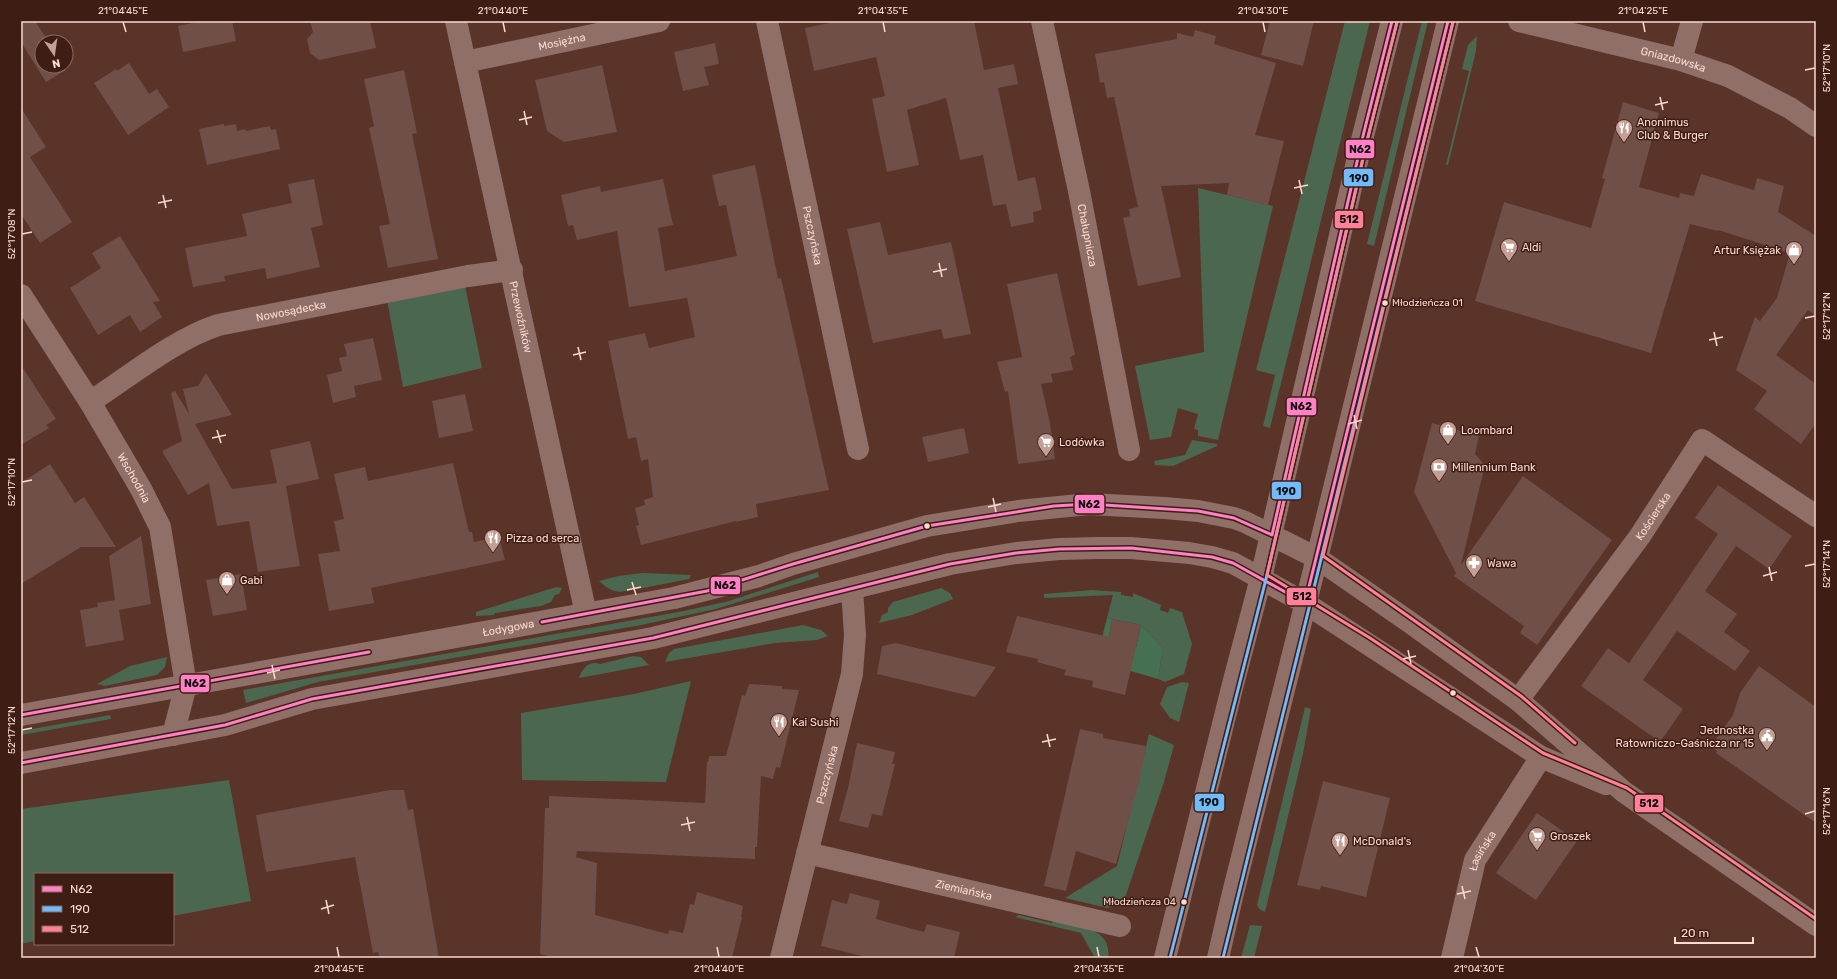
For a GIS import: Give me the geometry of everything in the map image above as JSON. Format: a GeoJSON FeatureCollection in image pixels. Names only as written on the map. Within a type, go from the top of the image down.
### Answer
{"type":"FeatureCollection","features":[{"type":"Feature","properties":{"kind":"main road","name":"Przewoźników"},"geometry":{"type":"LineString","coordinates":[[456,21],[512,270],[586,614]]}},
{"type":"Feature","properties":{"kind":"main road","name":"Mosiężna"},"geometry":{"type":"LineString","coordinates":[[465,62],[659,21]]}},
{"type":"Feature","properties":{"kind":"main road","name":"Pszczyńska"},"geometry":{"type":"LineString","coordinates":[[767,21],[858,449]]}},
{"type":"Feature","properties":{"kind":"main road","name":"Chałupnicza"},"geometry":{"type":"LineString","coordinates":[[1042,21],[1079,191],[1129,450]]}},
{"type":"Feature","properties":{"kind":"main road"},"geometry":{"type":"LineString","coordinates":[[1165,958],[1233,684],[1272,535],[1362,140],[1392,21]]}},
{"type":"Feature","properties":{"kind":"main road"},"geometry":{"type":"LineString","coordinates":[[1218,958],[1230,902],[1317,558],[1448,21]]}},
{"type":"Feature","properties":{"kind":"main road","name":"Gniazdowska"},"geometry":{"type":"LineString","coordinates":[[1519,21],[1681,60],[1731,77],[1790,108],[1816,126]]}},
{"type":"Feature","properties":{"kind":"main road"},"geometry":{"type":"LineString","coordinates":[[1681,60],[1692,21]]}},
{"type":"Feature","properties":{"kind":"main road","name":"Nowosądecka"},"geometry":{"type":"LineString","coordinates":[[90,402],[186,339],[218,325],[468,276],[512,270]]}},
{"type":"Feature","properties":{"kind":"main road","name":"Wschodnia"},"geometry":{"type":"LineString","coordinates":[[21,295],[90,402],[144,495],[160,526],[186,685]]}},
{"type":"Feature","properties":{"kind":"main road","name":"Kościerska"},"geometry":{"type":"LineString","coordinates":[[1518,700],[1640,536],[1702,440],[1816,516]]}},
{"type":"Feature","properties":{"kind":"main road","name":"Łodygowa"},"geometry":{"type":"LineString","coordinates":[[21,715],[707,591],[759,576],[793,564],[927,526],[1054,506],[1089,504],[1198,512],[1234,518],[1317,558],[1518,700],[1624,792]]}},
{"type":"Feature","properties":{"kind":"main road"},"geometry":{"type":"LineString","coordinates":[[21,763],[225,724],[312,699],[652,638],[950,564],[1016,553],[1059,548],[1131,548],[1203,555],[1233,563],[1261,578],[1305,603],[1541,757],[1624,792],[1816,925]]}},
{"type":"Feature","properties":{"kind":"main road","name":"Pszczyńska"},"geometry":{"type":"LineString","coordinates":[[781,958],[852,674],[855,635],[852,589]]}},
{"type":"Feature","properties":{"kind":"main road"},"geometry":{"type":"LineString","coordinates":[[173,735],[186,685]]}},
{"type":"Feature","properties":{"kind":"main road","name":"Łasińska"},"geometry":{"type":"LineString","coordinates":[[1452,958],[1475,860],[1541,757]]}},
{"type":"Feature","properties":{"kind":"main road","name":"Ziemiańska"},"geometry":{"type":"LineString","coordinates":[[807,853],[1120,926]]}},
{"type":"Feature","properties":{"kind":"green space"},"geometry":{"type":"Polygon","coordinates":[[[1345,21],[1370,21],[1270,428],[1263,426],[1275,375],[1256,370],[1345,21]]]}},
{"type":"Feature","properties":{"kind":"green space"},"geometry":{"type":"Polygon","coordinates":[[[1422,21],[1428,21],[1374,246],[1367,244],[1422,21]]]}},
{"type":"Feature","properties":{"kind":"green space"},"geometry":{"type":"Polygon","coordinates":[[[1477,36],[1476,51],[1448,165],[1446,165],[1469,71],[1462,69],[1468,45],[1477,36]]]}},
{"type":"Feature","properties":{"kind":"green space"},"geometry":{"type":"Polygon","coordinates":[[[1198,188],[1273,206],[1218,440],[1198,436],[1198,430],[1194,429],[1198,414],[1178,408],[1171,437],[1150,440],[1135,366],[1204,352],[1198,188]]]}},
{"type":"Feature","properties":{"kind":"green space"},"geometry":{"type":"Polygon","coordinates":[[[465,286],[482,368],[403,387],[387,300],[465,286]]]}},
{"type":"Feature","properties":{"kind":"green space"},"geometry":{"type":"Polygon","coordinates":[[[1192,440],[1217,444],[1217,446],[1173,466],[1155,465],[1154,461],[1185,455],[1192,440]]]}},
{"type":"Feature","properties":{"kind":"green space"},"geometry":{"type":"Polygon","coordinates":[[[818,572],[819,577],[716,609],[641,625],[318,682],[246,703],[243,690],[684,611],[729,601],[818,572]]]}},
{"type":"Feature","properties":{"kind":"green space"},"geometry":{"type":"Polygon","coordinates":[[[643,573],[691,575],[689,579],[622,592],[611,590],[599,581],[618,576],[643,573]]]}},
{"type":"Feature","properties":{"kind":"green space"},"geometry":{"type":"Polygon","coordinates":[[[556,587],[562,588],[559,594],[555,595],[551,602],[541,606],[495,613],[494,615],[476,616],[476,612],[556,587]]]}},
{"type":"Feature","properties":{"kind":"green space"},"geometry":{"type":"Polygon","coordinates":[[[941,588],[950,593],[953,599],[912,615],[879,623],[882,615],[888,612],[888,608],[893,602],[941,588]]]}},
{"type":"Feature","properties":{"kind":"green space"},"geometry":{"type":"Polygon","coordinates":[[[1092,590],[1121,592],[1121,595],[1133,597],[1133,593],[1161,605],[1160,610],[1168,613],[1170,608],[1182,612],[1192,644],[1184,674],[1165,682],[1158,679],[1163,648],[1141,625],[1107,618],[1113,595],[1044,598],[1044,594],[1092,590]]]}},
{"type":"Feature","properties":{"kind":"green space"},"geometry":{"type":"Polygon","coordinates":[[[1107,618],[1112,619],[1108,643],[1136,648],[1141,625],[1163,648],[1158,679],[1096,661],[1107,618]]]}},
{"type":"Feature","properties":{"kind":"green space"},"geometry":{"type":"Polygon","coordinates":[[[803,625],[821,630],[828,636],[817,640],[775,643],[665,662],[669,653],[674,649],[803,625]]]}},
{"type":"Feature","properties":{"kind":"green space"},"geometry":{"type":"Polygon","coordinates":[[[633,656],[641,657],[649,665],[579,678],[584,668],[590,664],[600,664],[633,656]]]}},
{"type":"Feature","properties":{"kind":"green space"},"geometry":{"type":"Polygon","coordinates":[[[167,657],[165,667],[157,675],[105,686],[97,684],[130,666],[167,657]]]}},
{"type":"Feature","properties":{"kind":"green space"},"geometry":{"type":"Polygon","coordinates":[[[691,681],[666,782],[522,780],[521,713],[634,694],[691,681]]]}},
{"type":"Feature","properties":{"kind":"green space"},"geometry":{"type":"Polygon","coordinates":[[[1182,682],[1189,683],[1179,722],[1170,718],[1160,704],[1167,687],[1182,682]]]}},
{"type":"Feature","properties":{"kind":"green space"},"geometry":{"type":"Polygon","coordinates":[[[1305,707],[1311,709],[1303,754],[1265,912],[1259,909],[1257,905],[1305,707]]]}},
{"type":"Feature","properties":{"kind":"green space"},"geometry":{"type":"Polygon","coordinates":[[[110,715],[111,719],[21,735],[21,731],[110,715]]]}},
{"type":"Feature","properties":{"kind":"green space"},"geometry":{"type":"Polygon","coordinates":[[[1149,734],[1174,745],[1164,782],[1125,898],[1118,905],[1107,908],[1065,898],[1117,866],[1149,734]]]}},
{"type":"Feature","properties":{"kind":"green space"},"geometry":{"type":"Polygon","coordinates":[[[229,780],[251,901],[174,916],[174,873],[34,873],[34,941],[21,944],[21,809],[229,780]]]}},
{"type":"Feature","properties":{"kind":"green space"},"geometry":{"type":"Polygon","coordinates":[[[1019,915],[1052,923],[1053,920],[1090,929],[1104,940],[1108,948],[1108,958],[1095,958],[1081,933],[1015,917],[1019,915]]]}},
{"type":"Feature","properties":{"kind":"green space"},"geometry":{"type":"Polygon","coordinates":[[[1250,925],[1262,926],[1254,958],[1241,958],[1250,925]]]}},
{"type":"Feature","properties":{"kind":"building"},"geometry":{"type":"Polygon","coordinates":[[[21,21],[35,21],[44,34],[34,34],[34,63],[21,42],[21,21]]]}},
{"type":"Feature","properties":{"kind":"building"},"geometry":{"type":"Polygon","coordinates":[[[201,21],[232,21],[236,41],[183,52],[178,26],[201,21]]]}},
{"type":"Feature","properties":{"kind":"building"},"geometry":{"type":"Polygon","coordinates":[[[310,21],[370,21],[376,48],[319,60],[310,53],[307,39],[313,32],[310,21]]]}},
{"type":"Feature","properties":{"kind":"building"},"geometry":{"type":"Polygon","coordinates":[[[839,21],[974,21],[984,70],[1014,64],[1018,84],[998,88],[1018,181],[1035,177],[1042,210],[1033,212],[1034,222],[1011,227],[1006,204],[993,206],[983,155],[960,160],[946,98],[907,110],[919,165],[887,172],[872,99],[885,96],[876,57],[814,71],[805,28],[839,21]]]}},
{"type":"Feature","properties":{"kind":"building"},"geometry":{"type":"Polygon","coordinates":[[[1270,21],[1314,21],[1303,66],[1261,55],[1270,21]]]}},
{"type":"Feature","properties":{"kind":"building"},"geometry":{"type":"Polygon","coordinates":[[[1195,30],[1216,36],[1214,44],[1276,63],[1255,135],[1284,141],[1268,205],[1227,195],[1229,183],[1161,186],[1181,277],[1138,286],[1123,218],[1130,216],[1129,209],[1138,207],[1114,97],[1107,98],[1104,82],[1100,83],[1095,54],[1177,39],[1177,33],[1193,37],[1195,30]]]}},
{"type":"Feature","properties":{"kind":"building"},"geometry":{"type":"Polygon","coordinates":[[[715,43],[719,64],[704,67],[709,85],[683,91],[674,52],[715,43]]]}},
{"type":"Feature","properties":{"kind":"building"},"geometry":{"type":"Polygon","coordinates":[[[129,63],[149,94],[157,89],[169,107],[128,135],[94,83],[116,69],[117,71],[129,63]]]}},
{"type":"Feature","properties":{"kind":"building"},"geometry":{"type":"Polygon","coordinates":[[[602,65],[617,132],[564,142],[547,131],[535,80],[602,65]]]}},
{"type":"Feature","properties":{"kind":"building"},"geometry":{"type":"Polygon","coordinates":[[[404,70],[417,133],[412,134],[438,259],[388,268],[379,226],[390,224],[369,128],[374,126],[364,79],[404,70]]]}},
{"type":"Feature","properties":{"kind":"building"},"geometry":{"type":"Polygon","coordinates":[[[41,74],[59,74],[46,82],[41,74]]]}},
{"type":"Feature","properties":{"kind":"building"},"geometry":{"type":"Polygon","coordinates":[[[1623,102],[1659,113],[1639,187],[1679,198],[1680,193],[1694,196],[1701,174],[1754,190],[1757,178],[1784,186],[1778,212],[1816,236],[1816,316],[1808,310],[1776,355],[1816,384],[1816,423],[1801,444],[1754,409],[1767,391],[1736,370],[1755,317],[1760,321],[1777,298],[1790,253],[1718,230],[1690,224],[1651,353],[1475,301],[1504,202],[1591,228],[1605,179],[1602,178],[1623,102]]]}},
{"type":"Feature","properties":{"kind":"building"},"geometry":{"type":"Polygon","coordinates":[[[21,108],[46,147],[30,157],[72,222],[40,243],[21,214],[21,108]]]}},
{"type":"Feature","properties":{"kind":"building"},"geometry":{"type":"Polygon","coordinates":[[[224,124],[224,126],[236,124],[237,131],[245,129],[246,131],[270,126],[271,130],[276,129],[280,149],[207,165],[199,129],[224,124]]]}},
{"type":"Feature","properties":{"kind":"building"},"geometry":{"type":"Polygon","coordinates":[[[755,165],[778,279],[781,278],[829,490],[756,504],[758,517],[736,521],[641,545],[636,526],[639,525],[635,508],[645,505],[644,500],[653,497],[648,459],[641,461],[636,437],[628,439],[608,341],[645,333],[649,348],[695,337],[687,298],[629,307],[617,231],[577,240],[573,225],[568,226],[561,195],[600,186],[601,192],[663,179],[673,225],[658,228],[665,271],[737,256],[726,205],[719,206],[712,175],[755,165]]]}},
{"type":"Feature","properties":{"kind":"building"},"geometry":{"type":"Polygon","coordinates":[[[314,179],[323,225],[311,228],[320,267],[267,279],[265,268],[224,276],[225,281],[193,287],[185,248],[247,236],[242,214],[292,203],[288,184],[314,179]]]}},
{"type":"Feature","properties":{"kind":"building"},"geometry":{"type":"Polygon","coordinates":[[[880,222],[888,255],[951,242],[971,334],[944,339],[941,329],[873,343],[847,229],[880,222]]]}},
{"type":"Feature","properties":{"kind":"building"},"geometry":{"type":"Polygon","coordinates":[[[120,236],[160,301],[153,302],[162,317],[140,332],[130,315],[98,335],[70,288],[101,268],[92,253],[120,236]]]}},
{"type":"Feature","properties":{"kind":"building"},"geometry":{"type":"Polygon","coordinates":[[[1057,273],[1075,355],[1070,357],[1073,370],[1051,374],[1053,382],[1041,384],[1050,423],[1055,459],[1018,464],[1008,391],[1005,392],[997,362],[1022,357],[1007,284],[1057,273]]]}},
{"type":"Feature","properties":{"kind":"building"},"geometry":{"type":"Polygon","coordinates":[[[373,338],[382,380],[354,386],[356,397],[333,403],[327,375],[342,371],[339,358],[347,356],[344,344],[373,338]]]}},
{"type":"Feature","properties":{"kind":"building"},"geometry":{"type":"Polygon","coordinates":[[[21,365],[56,419],[46,425],[49,428],[21,445],[21,365]]]}},
{"type":"Feature","properties":{"kind":"building"},"geometry":{"type":"Polygon","coordinates":[[[206,373],[232,415],[195,424],[232,489],[277,483],[270,450],[310,441],[319,479],[286,486],[300,566],[258,572],[249,521],[217,526],[209,483],[188,495],[162,451],[182,441],[171,393],[175,391],[189,414],[183,389],[198,386],[206,373]]]}},
{"type":"Feature","properties":{"kind":"building"},"geometry":{"type":"Polygon","coordinates":[[[465,394],[473,431],[439,438],[432,401],[465,394]]]}},
{"type":"Feature","properties":{"kind":"building"},"geometry":{"type":"Polygon","coordinates":[[[1432,423],[1479,436],[1475,454],[1485,465],[1461,565],[1523,476],[1612,540],[1537,645],[1520,633],[1524,626],[1454,576],[1456,573],[1414,492],[1432,423]]]}},
{"type":"Feature","properties":{"kind":"building"},"geometry":{"type":"Polygon","coordinates":[[[964,428],[969,453],[928,462],[922,437],[964,428]]]}},
{"type":"Feature","properties":{"kind":"building"},"geometry":{"type":"Polygon","coordinates":[[[453,463],[469,532],[472,532],[474,542],[499,537],[505,560],[371,588],[374,603],[329,611],[318,554],[340,551],[334,521],[344,519],[334,474],[365,467],[368,481],[453,463]]]}},
{"type":"Feature","properties":{"kind":"building"},"geometry":{"type":"Polygon","coordinates":[[[50,464],[75,503],[84,497],[116,547],[81,547],[21,584],[21,483],[50,464]]]}},
{"type":"Feature","properties":{"kind":"building"},"geometry":{"type":"Polygon","coordinates":[[[1718,485],[1792,536],[1769,569],[1736,546],[1705,591],[1737,614],[1724,632],[1750,651],[1735,671],[1677,631],[1643,680],[1683,709],[1660,742],[1581,686],[1608,648],[1629,663],[1718,534],[1695,518],[1718,485]]]}},
{"type":"Feature","properties":{"kind":"building"},"geometry":{"type":"Polygon","coordinates":[[[141,536],[151,604],[119,610],[124,640],[86,647],[80,610],[98,607],[97,603],[115,600],[109,556],[141,536]]]}},
{"type":"Feature","properties":{"kind":"building","name":"Gabi"},"geometry":{"type":"Polygon","coordinates":[[[241,574],[247,610],[213,616],[206,580],[241,574]]]}},
{"type":"Feature","properties":{"kind":"building"},"geometry":{"type":"Polygon","coordinates":[[[1017,616],[1109,637],[1112,619],[1141,625],[1125,695],[1092,687],[1093,681],[1064,675],[1066,670],[1037,662],[1038,659],[1006,652],[1017,616]]]}},
{"type":"Feature","properties":{"kind":"building"},"geometry":{"type":"Polygon","coordinates":[[[896,643],[996,667],[975,697],[877,674],[882,646],[896,643]]]}},
{"type":"Feature","properties":{"kind":"building","name":"Jednostka Ratowniczo-Gaśnicza nr 15"},"geometry":{"type":"Polygon","coordinates":[[[1759,666],[1816,707],[1816,823],[1716,753],[1717,751],[1711,746],[1733,715],[1740,693],[1759,666]]]}},
{"type":"Feature","properties":{"kind":"building"},"geometry":{"type":"Polygon","coordinates":[[[749,684],[782,686],[782,689],[799,690],[780,768],[776,767],[773,779],[761,776],[755,859],[577,851],[576,857],[597,863],[595,915],[668,934],[669,930],[683,933],[690,904],[694,905],[697,892],[743,906],[742,917],[732,958],[556,958],[540,954],[545,808],[549,808],[549,796],[705,803],[707,762],[709,756],[726,756],[742,695],[745,696],[749,684]]]}},
{"type":"Feature","properties":{"kind":"building"},"geometry":{"type":"Polygon","coordinates":[[[1080,729],[1103,734],[1103,738],[1146,746],[1138,786],[1116,864],[1076,851],[1066,891],[1044,886],[1080,729]]]}},
{"type":"Feature","properties":{"kind":"building"},"geometry":{"type":"Polygon","coordinates":[[[857,743],[895,752],[892,764],[895,764],[882,816],[872,814],[868,828],[839,821],[848,788],[857,743]]]}},
{"type":"Feature","properties":{"kind":"building","name":"McDonald's"},"geometry":{"type":"Polygon","coordinates":[[[1323,781],[1390,798],[1366,897],[1321,886],[1320,890],[1297,885],[1323,781]]]}},
{"type":"Feature","properties":{"kind":"building"},"geometry":{"type":"Polygon","coordinates":[[[390,790],[404,790],[408,810],[413,809],[439,958],[380,958],[378,952],[373,953],[355,857],[266,872],[256,815],[390,790]]]}},
{"type":"Feature","properties":{"kind":"building"},"geometry":{"type":"Polygon","coordinates":[[[1537,813],[1577,841],[1536,900],[1496,873],[1537,813]]]}},
{"type":"Feature","properties":{"kind":"building"},"geometry":{"type":"Polygon","coordinates":[[[850,893],[880,901],[876,919],[924,932],[927,924],[960,932],[954,958],[870,958],[821,946],[832,900],[847,904],[850,893]]]}},
{"type":"Feature","properties":{"kind":"transit line","name":"N62"},"geometry":{"type":"LineString","coordinates":[[1272,535],[1362,140],[1392,21]]}},
{"type":"Feature","properties":{"kind":"transit line","name":"N62"},"geometry":{"type":"LineString","coordinates":[[1305,603],[1448,21]]}},
{"type":"Feature","properties":{"kind":"transit line","name":"190"},"geometry":{"type":"LineString","coordinates":[[1170,958],[1266,579],[1367,141],[1397,22]]}},
{"type":"Feature","properties":{"kind":"transit line","name":"512"},"geometry":{"type":"LineString","coordinates":[[1397,22],[1367,141],[1267,575],[1370,638],[1543,753],[1627,788],[1816,919]]}},
{"type":"Feature","properties":{"kind":"transit line","name":"190"},"geometry":{"type":"LineString","coordinates":[[1223,958],[1453,22]]}},
{"type":"Feature","properties":{"kind":"transit line","name":"512"},"geometry":{"type":"LineString","coordinates":[[1453,22],[1323,556],[1521,696],[1575,743]]}},
{"type":"Feature","properties":{"kind":"transit line","name":"N62"},"geometry":{"type":"LineString","coordinates":[[542,622],[707,591],[793,564],[927,526],[1054,506],[1089,504],[1198,511],[1234,518],[1272,535]]}},
{"type":"Feature","properties":{"kind":"transit line","name":"N62"},"geometry":{"type":"LineString","coordinates":[[21,763],[225,725],[312,699],[653,638],[950,564],[1016,553],[1059,549],[1131,548],[1212,557],[1233,563],[1305,603]]}},
{"type":"Feature","properties":{"kind":"transit line","name":"N62"},"geometry":{"type":"LineString","coordinates":[[21,715],[369,652]]}},
{"type":"Feature","properties":{"kind":"place","name":"Anonimus Club & Burger"},"geometry":{"type":"Point","coordinates":[1624,143]}},
{"type":"Feature","properties":{"kind":"place","name":"Aldi"},"geometry":{"type":"Point","coordinates":[1509,262]}},
{"type":"Feature","properties":{"kind":"place","name":"Artur Księżak"},"geometry":{"type":"Point","coordinates":[1794,265]}},
{"type":"Feature","properties":{"kind":"place","name":"Młodzieńcza 01"},"geometry":{"type":"Point","coordinates":[1385,303]}},
{"type":"Feature","properties":{"kind":"place","name":"Loombard"},"geometry":{"type":"Point","coordinates":[1448,445]}},
{"type":"Feature","properties":{"kind":"place","name":"Lodówka"},"geometry":{"type":"Point","coordinates":[1046,457]}},
{"type":"Feature","properties":{"kind":"place","name":"Millennium Bank"},"geometry":{"type":"Point","coordinates":[1439,482]}},
{"type":"Feature","properties":{"kind":"place","name":"Pizza od serca"},"geometry":{"type":"Point","coordinates":[493,553]}},
{"type":"Feature","properties":{"kind":"place","name":"Wawa"},"geometry":{"type":"Point","coordinates":[1474,578]}},
{"type":"Feature","properties":{"kind":"place","name":"Gabi"},"geometry":{"type":"Point","coordinates":[227,595]}},
{"type":"Feature","properties":{"kind":"place","name":"Kai Sushi"},"geometry":{"type":"Point","coordinates":[779,737]}},
{"type":"Feature","properties":{"kind":"place","name":"Jednostka Ratowniczo-Gaśnicza nr 15"},"geometry":{"type":"Point","coordinates":[1767,751]}},
{"type":"Feature","properties":{"kind":"place","name":"Groszek"},"geometry":{"type":"Point","coordinates":[1537,851]}},
{"type":"Feature","properties":{"kind":"place","name":"McDonald's"},"geometry":{"type":"Point","coordinates":[1340,856]}},
{"type":"Feature","properties":{"kind":"place","name":"Młodzieńcza 04"},"geometry":{"type":"Point","coordinates":[1184,902]}}]}
